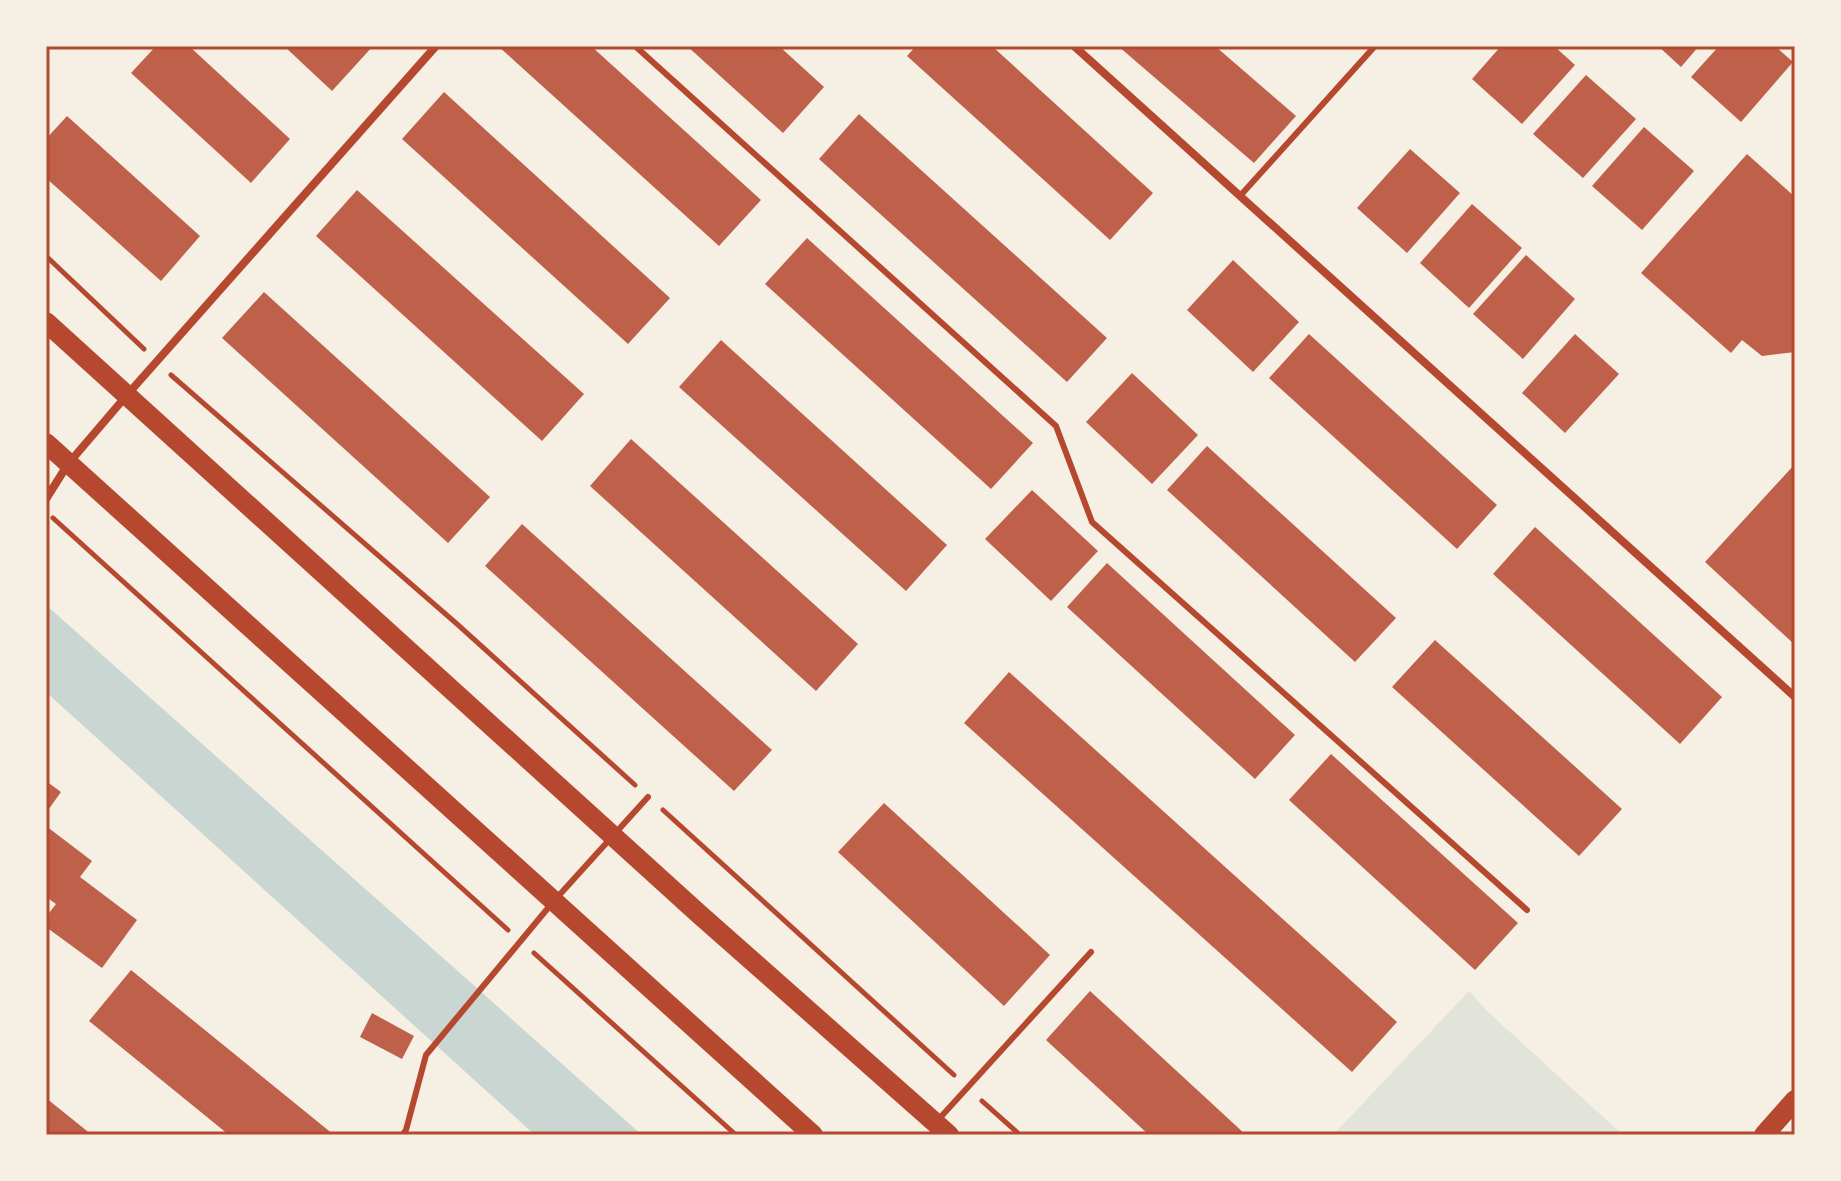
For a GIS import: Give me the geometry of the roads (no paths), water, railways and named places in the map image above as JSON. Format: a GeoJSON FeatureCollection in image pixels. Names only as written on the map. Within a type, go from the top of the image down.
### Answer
{"type":"FeatureCollection","features":[{"type":"Feature","properties":{"kind":"main road"},"geometry":{"type":"LineString","coordinates":[[46,322],[942,1129]]}},
{"type":"Feature","properties":{"kind":"main road"},"geometry":{"type":"LineString","coordinates":[[46,443],[813,1135]]}},
{"type":"Feature","properties":{"kind":"main road"},"geometry":{"type":"LineString","coordinates":[[1764,1135],[1795,1100]]}},
{"type":"Feature","properties":{"kind":"street"},"geometry":{"type":"LineString","coordinates":[[46,499],[68,464],[127,395],[436,46]]}},
{"type":"Feature","properties":{"kind":"street"},"geometry":{"type":"LineString","coordinates":[[1074,46],[1795,697]]}},
{"type":"Feature","properties":{"kind":"lane"},"geometry":{"type":"LineString","coordinates":[[635,46],[1056,426],[1092,522],[1527,910]]}},
{"type":"Feature","properties":{"kind":"lane"},"geometry":{"type":"LineString","coordinates":[[1240,196],[1375,46]]}},
{"type":"Feature","properties":{"kind":"lane"},"geometry":{"type":"LineString","coordinates":[[413,1135],[404,1132],[426,1055],[553,902],[648,797]]}},
{"type":"Feature","properties":{"kind":"lane"},"geometry":{"type":"LineString","coordinates":[[942,1129],[968,1087],[1091,952]]}}]}
